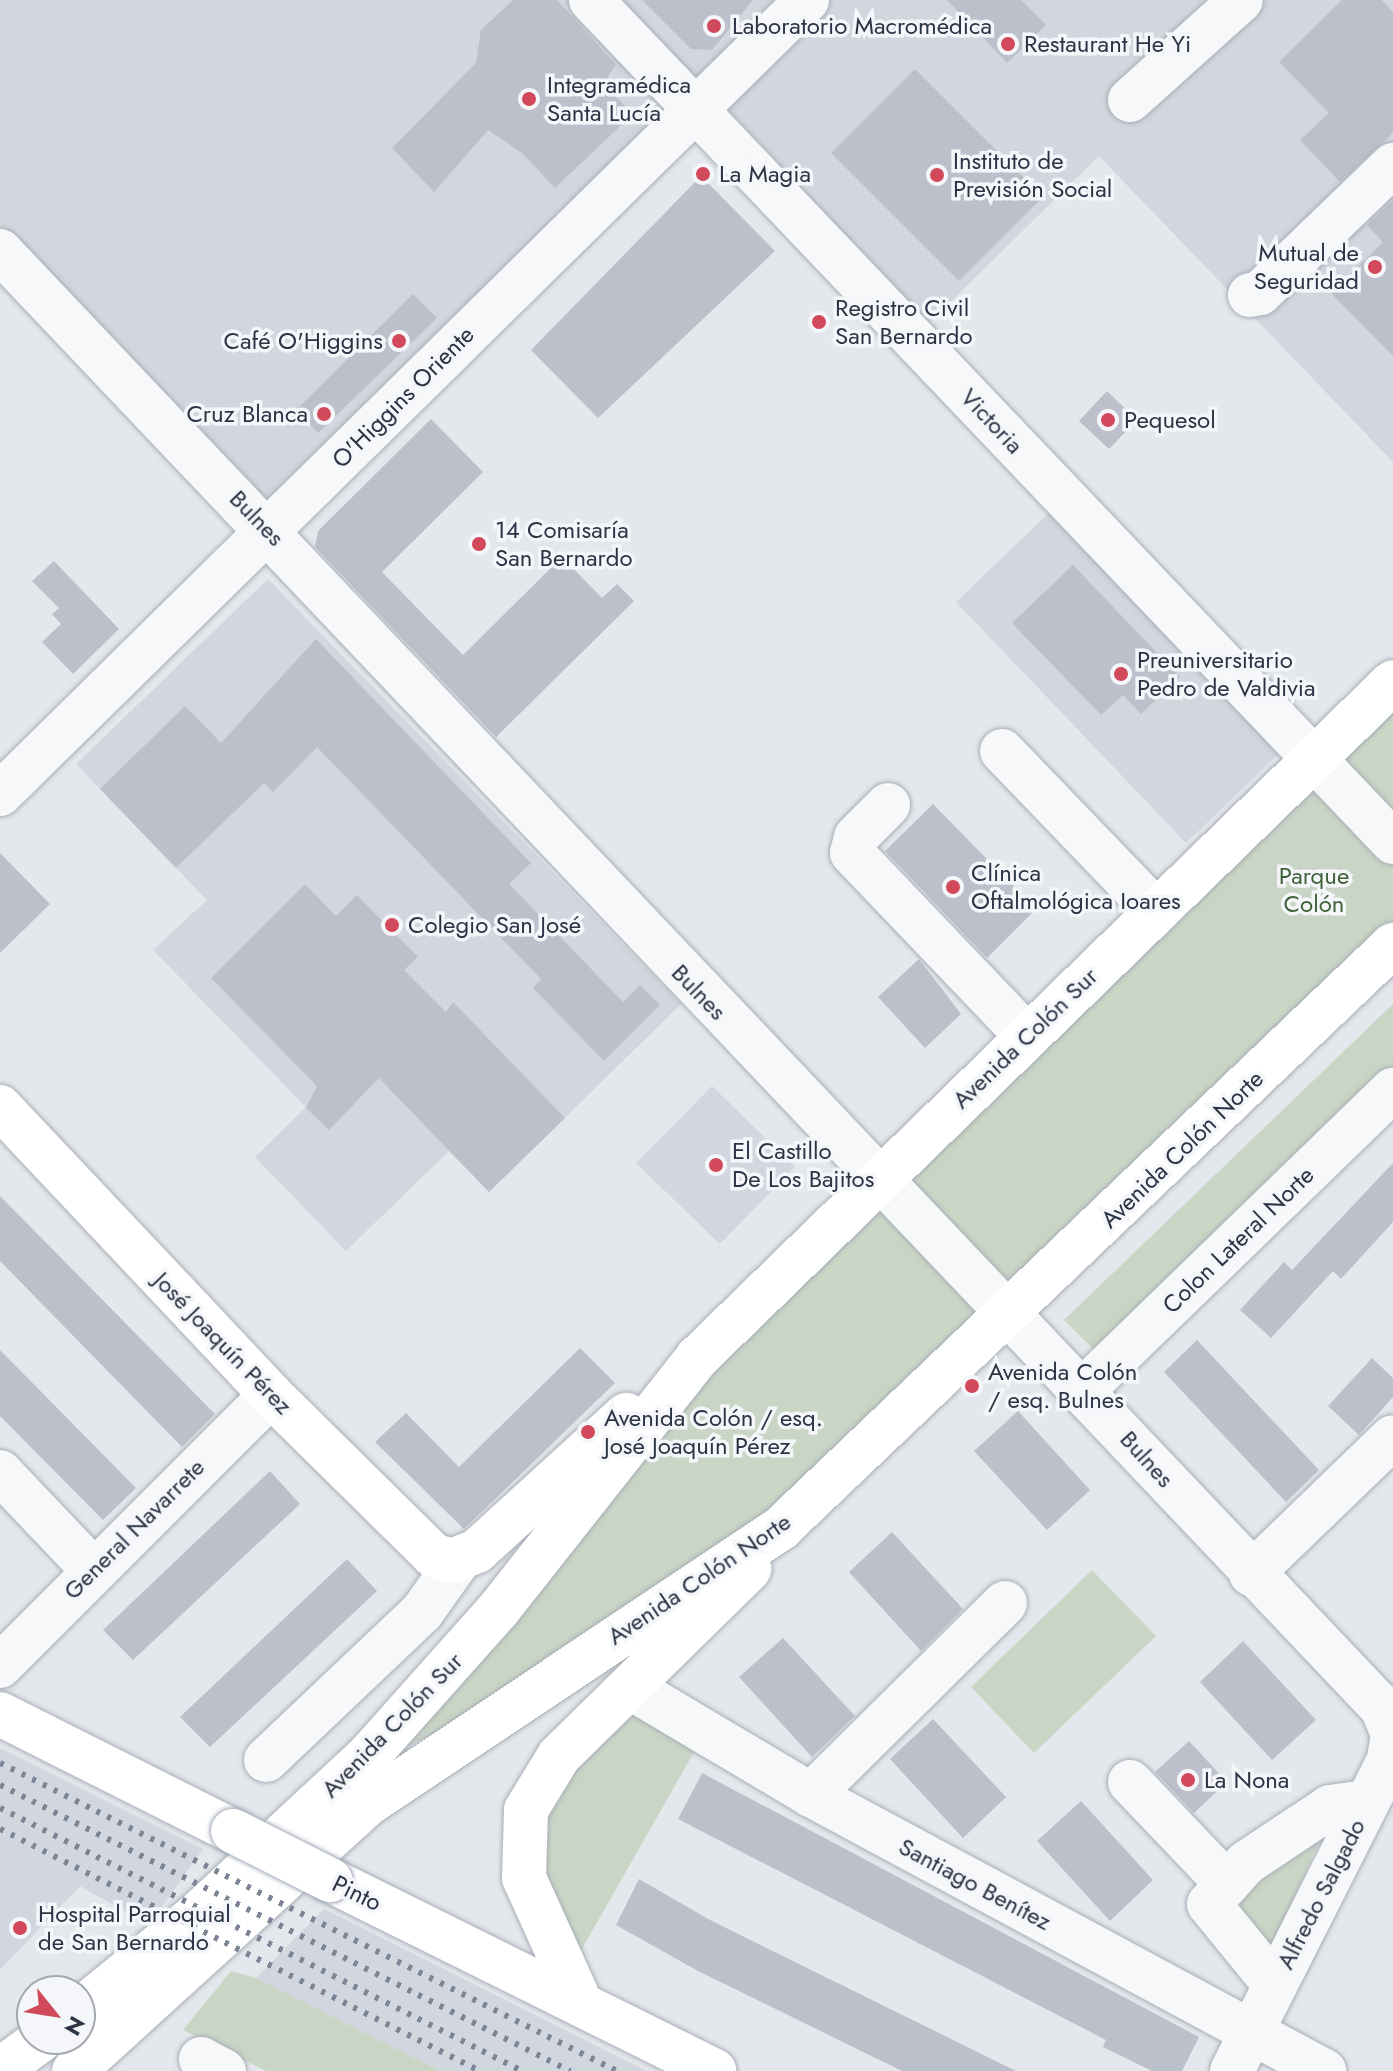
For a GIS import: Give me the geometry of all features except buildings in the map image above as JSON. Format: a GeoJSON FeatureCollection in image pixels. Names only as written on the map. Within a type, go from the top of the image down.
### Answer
{"type":"FeatureCollection","features":[{"type":"Feature","properties":{"kind":"main road","name":"Avenida Colón Sur"},"geometry":{"type":"LineString","coordinates":[[96,1997],[200,1912],[401,1722],[498,1610],[661,1399],[881,1178],[1393,682]]}},
{"type":"Feature","properties":{"kind":"main road","name":"Avenida Colón Norte"},"geometry":{"type":"LineString","coordinates":[[74,2071],[369,1803],[780,1529],[1013,1314],[1393,945]]}},
{"type":"Feature","properties":{"kind":"main road","name":"José Joaquín Pérez"},"geometry":{"type":"LineString","coordinates":[[7,1128],[428,1552],[459,1560]]}},
{"type":"Feature","properties":{"kind":"main road","name":"Avenida Colón Sur"},"geometry":{"type":"LineString","coordinates":[[459,1560],[484,1545],[631,1412],[661,1399]]}},
{"type":"Feature","properties":{"kind":"main road"},"geometry":{"type":"LineString","coordinates":[[581,2004],[531,1900],[521,1831],[552,1764],[735,1585],[780,1529]]}},
{"type":"Feature","properties":{"kind":"main road","name":"Pinto"},"geometry":{"type":"LineString","coordinates":[[0,1714],[714,2071]]}},
{"type":"Feature","properties":{"kind":"main road"},"geometry":{"type":"LineString","coordinates":[[0,2070],[20,2055]]}},
{"type":"Feature","properties":{"kind":"street","name":"Victoria"},"geometry":{"type":"LineString","coordinates":[[591,0],[1393,842]]}},
{"type":"Feature","properties":{"kind":"street","name":"O'Higgins Oriente"},"geometry":{"type":"LineString","coordinates":[[0,794],[807,0]]}},
{"type":"Feature","properties":{"kind":"street"},"geometry":{"type":"LineString","coordinates":[[1130,100],[1241,0]]}},
{"type":"Feature","properties":{"kind":"street"},"geometry":{"type":"LineString","coordinates":[[1250,295],[1260,293],[1393,165]]}},
{"type":"Feature","properties":{"kind":"street","name":"Bulnes"},"geometry":{"type":"LineString","coordinates":[[0,251],[268,530],[650,941],[1013,1314],[1251,1574],[1389,1714]]}},
{"type":"Feature","properties":{"kind":"street"},"geometry":{"type":"LineString","coordinates":[[1002,751],[1156,911]]}},
{"type":"Feature","properties":{"kind":"street"},"geometry":{"type":"LineString","coordinates":[[888,805],[856,837],[852,853],[1027,1036]]}},
{"type":"Feature","properties":{"kind":"street","name":"Colon Lateral Norte"},"geometry":{"type":"LineString","coordinates":[[1084,1389],[1393,1090]]}},
{"type":"Feature","properties":{"kind":"street","name":"General Navarrete"},"geometry":{"type":"LineString","coordinates":[[0,1666],[92,1569],[271,1395]]}},
{"type":"Feature","properties":{"kind":"street"},"geometry":{"type":"LineString","coordinates":[[1251,1574],[1393,1437]]}},
{"type":"Feature","properties":{"kind":"street"},"geometry":{"type":"LineString","coordinates":[[0,1472],[92,1569]]}},
{"type":"Feature","properties":{"kind":"street","name":"Avenida Colón Sur"},"geometry":{"type":"LineString","coordinates":[[266,1760],[422,1612],[459,1560]]}},
{"type":"Feature","properties":{"kind":"street"},"geometry":{"type":"LineString","coordinates":[[811,1795],[1005,1603]]}},
{"type":"Feature","properties":{"kind":"street","name":"Santiago Benítez"},"geometry":{"type":"LineString","coordinates":[[631,1688],[1241,2052],[1324,2071]]}},
{"type":"Feature","properties":{"kind":"street","name":"Alfredo Salgado"},"geometry":{"type":"LineString","coordinates":[[1241,2052],[1389,1760],[1389,1714]]}},
{"type":"Feature","properties":{"kind":"street"},"geometry":{"type":"LineString","coordinates":[[1130,1782],[1227,1884]]}},
{"type":"Feature","properties":{"kind":"street","name":"Alfredo Salgado"},"geometry":{"type":"LineString","coordinates":[[1275,1985],[1209,1904],[1246,1863],[1330,1807],[1366,1802]]}},
{"type":"Feature","properties":{"kind":"shaded area"},"geometry":{"type":"Polygon","coordinates":[[[0,0],[1393,0],[1393,462],[1099,156],[929,323],[697,77],[268,504],[0,226],[0,0]]]}},
{"type":"Feature","properties":{"kind":"shaded area","name":"Preuniversitario Pedro de Valdivia"},"geometry":{"type":"Polygon","coordinates":[[[1057,505],[1287,746],[1186,843],[956,602],[1057,505]]]}},
{"type":"Feature","properties":{"kind":"shaded area","name":"Colegio San José"},"geometry":{"type":"Polygon","coordinates":[[[268,579],[681,1004],[489,1192],[449,1151],[346,1251],[255,1157],[306,1107],[153,950],[207,900],[76,764],[268,579]]]}},
{"type":"Feature","properties":{"kind":"shaded area","name":"El Castillo De Los Bajitos"},"geometry":{"type":"Polygon","coordinates":[[[712,1086],[795,1167],[720,1244],[636,1163],[712,1086]]]}},
{"type":"Feature","properties":{"kind":"shaded area"},"geometry":{"type":"Polygon","coordinates":[[[0,1748],[203,1849],[149,1925],[80,1886],[0,1970],[0,1748]]]}},
{"type":"Feature","properties":{"kind":"shaded area"},"geometry":{"type":"Polygon","coordinates":[[[324,1909],[647,2071],[440,2071],[256,1978],[324,1909]]]}},
{"type":"Feature","properties":{"kind":"green space","name":"Parque Colón"},"geometry":{"type":"Polygon","coordinates":[[[1393,702],[1393,923],[783,1505],[439,1731],[397,1751],[698,1382],[1393,702]]]}},
{"type":"Feature","properties":{"kind":"green space"},"geometry":{"type":"Polygon","coordinates":[[[1393,1004],[1393,1084],[1100,1356],[1064,1320],[1393,1004]]]}},
{"type":"Feature","properties":{"kind":"green space"},"geometry":{"type":"Polygon","coordinates":[[[1092,1570],[1156,1636],[1034,1753],[971,1687],[1092,1570]]]}},
{"type":"Feature","properties":{"kind":"green space"},"geometry":{"type":"Polygon","coordinates":[[[631,1707],[698,1745],[574,1963],[543,1888],[535,1831],[557,1778],[631,1707]]]}},
{"type":"Feature","properties":{"kind":"green space"},"geometry":{"type":"Polygon","coordinates":[[[1335,1807],[1268,1955],[1236,1901],[1335,1807]]]}},
{"type":"Feature","properties":{"kind":"green space"},"geometry":{"type":"Polygon","coordinates":[[[231,1971],[256,1978],[440,2071],[266,2071],[183,2030],[231,1971]]]}},
{"type":"Feature","properties":{"kind":"railway"},"geometry":{"type":"LineString","coordinates":[[0,1763],[617,2071]]}},
{"type":"Feature","properties":{"kind":"railway"},"geometry":{"type":"LineString","coordinates":[[0,1785],[570,2071]]}},
{"type":"Feature","properties":{"kind":"railway"},"geometry":{"type":"LineString","coordinates":[[0,1808],[522,2071]]}},
{"type":"Feature","properties":{"kind":"railway"},"geometry":{"type":"LineString","coordinates":[[0,1829],[480,2071]]}},
{"type":"Feature","properties":{"kind":"place","name":"Laboratorio Macromédica"},"geometry":{"type":"Point","coordinates":[714,26]}},
{"type":"Feature","properties":{"kind":"place","name":"Restaurant He Yi"},"geometry":{"type":"Point","coordinates":[1008,44]}},
{"type":"Feature","properties":{"kind":"place","name":"Integramédica Santa Lucía"},"geometry":{"type":"Point","coordinates":[529,99]}},
{"type":"Feature","properties":{"kind":"place","name":"La Magia"},"geometry":{"type":"Point","coordinates":[703,174]}},
{"type":"Feature","properties":{"kind":"place","name":"Instituto de Previsión Social"},"geometry":{"type":"Point","coordinates":[937,175]}},
{"type":"Feature","properties":{"kind":"place","name":"Mutual de Seguridad"},"geometry":{"type":"Point","coordinates":[1375,267]}},
{"type":"Feature","properties":{"kind":"place","name":"Registro Civil San Bernardo"},"geometry":{"type":"Point","coordinates":[819,322]}},
{"type":"Feature","properties":{"kind":"place","name":"Café O'Higgins"},"geometry":{"type":"Point","coordinates":[399,341]}},
{"type":"Feature","properties":{"kind":"place","name":"Cruz Blanca"},"geometry":{"type":"Point","coordinates":[324,414]}},
{"type":"Feature","properties":{"kind":"place","name":"Pequesol"},"geometry":{"type":"Point","coordinates":[1108,420]}},
{"type":"Feature","properties":{"kind":"place","name":"14 Comisaría San Bernardo"},"geometry":{"type":"Point","coordinates":[479,544]}},
{"type":"Feature","properties":{"kind":"place","name":"Preuniversitario Pedro de Valdivia"},"geometry":{"type":"Point","coordinates":[1121,674]}},
{"type":"Feature","properties":{"kind":"place","name":"Clínica Oftalmológica Ioares"},"geometry":{"type":"Point","coordinates":[953,887]}},
{"type":"Feature","properties":{"kind":"place","name":"Colegio San José"},"geometry":{"type":"Point","coordinates":[392,925]}},
{"type":"Feature","properties":{"kind":"place","name":"El Castillo De Los Bajitos"},"geometry":{"type":"Point","coordinates":[716,1165]}},
{"type":"Feature","properties":{"kind":"place","name":"Avenida Colón / esq. Bulnes"},"geometry":{"type":"Point","coordinates":[972,1386]}},
{"type":"Feature","properties":{"kind":"place","name":"Avenida Colón / esq. José Joaquín Pérez"},"geometry":{"type":"Point","coordinates":[588,1432]}},
{"type":"Feature","properties":{"kind":"place","name":"La Nona"},"geometry":{"type":"Point","coordinates":[1188,1780]}},
{"type":"Feature","properties":{"kind":"place","name":"Hospital Parroquial de San Bernardo"},"geometry":{"type":"Point","coordinates":[20,1928]}}]}
